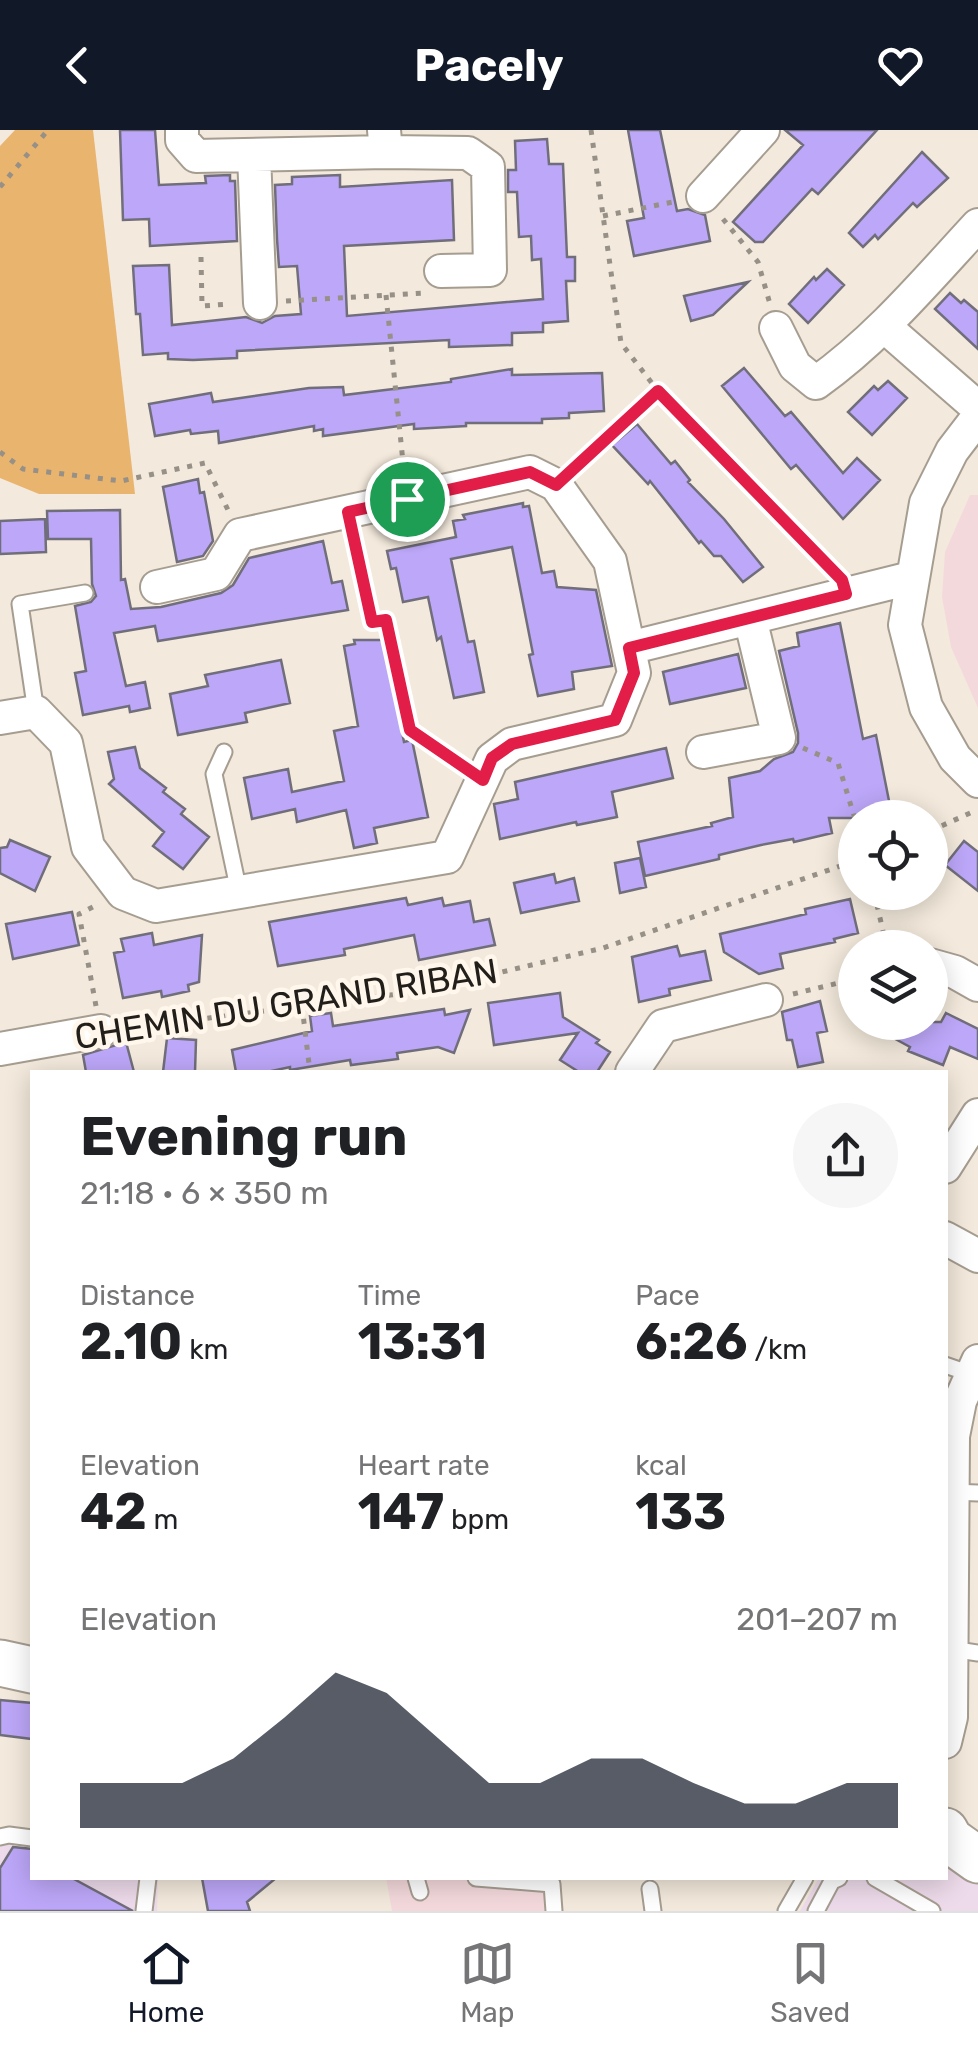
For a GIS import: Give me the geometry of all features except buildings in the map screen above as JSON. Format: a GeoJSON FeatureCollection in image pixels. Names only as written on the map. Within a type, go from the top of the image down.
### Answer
{"type":"FeatureCollection","features":[{"type":"Feature","properties":{"kind":"street"},"geometry":{"type":"LineString","coordinates":[[182,130],[182,140],[196,156],[254,155],[385,141],[468,153],[488,167],[490,270],[442,271]]}},
{"type":"Feature","properties":{"kind":"street"},"geometry":{"type":"LineString","coordinates":[[703,196],[763,130]]}},
{"type":"Feature","properties":{"kind":"street"},"geometry":{"type":"LineString","coordinates":[[254,155],[260,303]]}},
{"type":"Feature","properties":{"kind":"street"},"geometry":{"type":"LineString","coordinates":[[776,328],[795,366],[816,382],[844,363],[884,326],[978,225]]}},
{"type":"Feature","properties":{"kind":"street"},"geometry":{"type":"LineString","coordinates":[[884,326],[978,408]]}},
{"type":"Feature","properties":{"kind":"street"},"geometry":{"type":"LineString","coordinates":[[976,797],[926,707],[905,626],[910,578],[926,503],[952,451],[978,417]]}},
{"type":"Feature","properties":{"kind":"street"},"geometry":{"type":"LineString","coordinates":[[0,718],[36,712],[66,743],[88,847],[122,893],[156,906],[447,857],[492,758],[512,744],[615,720],[634,673],[610,560],[556,485],[530,472],[240,535],[216,574],[157,587]]}},
{"type":"Feature","properties":{"kind":"street"},"geometry":{"type":"LineString","coordinates":[[629,648],[910,578]]}},
{"type":"Feature","properties":{"kind":"street"},"geometry":{"type":"LineString","coordinates":[[703,752],[779,738],[750,618]]}},
{"type":"Feature","properties":{"kind":"street"},"geometry":{"type":"LineString","coordinates":[[948,970],[978,985]]}},
{"type":"Feature","properties":{"kind":"street"},"geometry":{"type":"LineString","coordinates":[[633,1070],[663,1026],[766,1000]]}},
{"type":"Feature","properties":{"kind":"street","name":"CHEMIN DU GRAND RIBAN"},"geometry":{"type":"LineString","coordinates":[[0,1049],[100,1032]]}},
{"type":"Feature","properties":{"kind":"street"},"geometry":{"type":"LineString","coordinates":[[948,1162],[978,1114]]}},
{"type":"Feature","properties":{"kind":"street"},"geometry":{"type":"LineString","coordinates":[[948,1240],[978,1256]]}},
{"type":"Feature","properties":{"kind":"street"},"geometry":{"type":"LineString","coordinates":[[948,1729],[964,1651],[948,1536],[964,1493],[952,1436],[965,1366]]}},
{"type":"Feature","properties":{"kind":"street"},"geometry":{"type":"LineString","coordinates":[[0,1663],[30,1670]]}},
{"type":"Feature","properties":{"kind":"street"},"geometry":{"type":"LineString","coordinates":[[948,1836],[978,1860]]}},
{"type":"Feature","properties":{"kind":"lane"},"geometry":{"type":"LineString","coordinates":[[36,712],[20,604],[84,593]]}},
{"type":"Feature","properties":{"kind":"lane"},"geometry":{"type":"LineString","coordinates":[[224,752],[214,774],[239,892]]}},
{"type":"Feature","properties":{"kind":"lane"},"geometry":{"type":"LineString","coordinates":[[0,1837],[10,1834],[30,1838]]}},
{"type":"Feature","properties":{"kind":"lane"},"geometry":{"type":"LineString","coordinates":[[144,1911],[148,1880]]}},
{"type":"Feature","properties":{"kind":"lane"},"geometry":{"type":"LineString","coordinates":[[501,1880],[552,1884],[554,1911]]}},
{"type":"Feature","properties":{"kind":"lane"},"geometry":{"type":"LineString","coordinates":[[786,1911],[804,1880]]}},
{"type":"Feature","properties":{"kind":"lane"},"geometry":{"type":"LineString","coordinates":[[816,1911],[834,1880]]}},
{"type":"Feature","properties":{"kind":"lane"},"geometry":{"type":"LineString","coordinates":[[878,1880],[932,1911]]}},
{"type":"Feature","properties":{"kind":"lane"},"geometry":{"type":"LineString","coordinates":[[650,1888],[653,1911]]}},
{"type":"Feature","properties":{"kind":"path"},"geometry":{"type":"LineString","coordinates":[[0,188],[48,130]]}},
{"type":"Feature","properties":{"kind":"path"},"geometry":{"type":"LineString","coordinates":[[591,130],[621,343],[658,391],[842,580],[846,594]]}},
{"type":"Feature","properties":{"kind":"path"},"geometry":{"type":"LineString","coordinates":[[603,216],[703,196],[758,262],[776,328]]}},
{"type":"Feature","properties":{"kind":"path"},"geometry":{"type":"LineString","coordinates":[[201,257],[202,306],[443,292],[442,271]]}},
{"type":"Feature","properties":{"kind":"path"},"geometry":{"type":"LineString","coordinates":[[386,296],[407,499]]}},
{"type":"Feature","properties":{"kind":"path"},"geometry":{"type":"LineString","coordinates":[[556,485],[658,391]]}},
{"type":"Feature","properties":{"kind":"path"},"geometry":{"type":"LineString","coordinates":[[0,452],[23,469],[121,481],[205,464],[240,535]]}},
{"type":"Feature","properties":{"kind":"path"},"geometry":{"type":"LineString","coordinates":[[348,512],[372,622],[386,620],[410,730],[483,780]]}},
{"type":"Feature","properties":{"kind":"path"},"geometry":{"type":"LineString","coordinates":[[779,738],[838,762],[849,800]]}},
{"type":"Feature","properties":{"kind":"path"},"geometry":{"type":"LineString","coordinates":[[948,818],[976,797]]}},
{"type":"Feature","properties":{"kind":"path","name":"CHEMIN DU GRAND RIBAN"},"geometry":{"type":"LineString","coordinates":[[100,1032],[422,990],[603,948],[838,867]]}},
{"type":"Feature","properties":{"kind":"path"},"geometry":{"type":"LineString","coordinates":[[100,1032],[79,914],[122,893]]}},
{"type":"Feature","properties":{"kind":"path"},"geometry":{"type":"LineString","coordinates":[[766,1000],[838,983]]}},
{"type":"Feature","properties":{"kind":"path"},"geometry":{"type":"LineString","coordinates":[[302,1006],[310,1070]]}},
{"type":"Feature","properties":{"kind":"shaded area"},"geometry":{"type":"Polygon","coordinates":[[[15,130],[93,130],[135,494],[39,494],[0,478],[0,146],[15,130]]]}},
{"type":"Feature","properties":{"kind":"shaded area"},"geometry":{"type":"Polygon","coordinates":[[[970,495],[978,495],[978,708],[951,647],[942,597],[945,552],[970,495]]]}},
{"type":"Feature","properties":{"kind":"shaded area"},"geometry":{"type":"Polygon","coordinates":[[[0,1827],[30,1831],[30,1880],[158,1880],[157,1911],[0,1911],[0,1827]]]}},
{"type":"Feature","properties":{"kind":"shaded area"},"geometry":{"type":"Polygon","coordinates":[[[948,1862],[978,1876],[978,1911],[800,1911],[818,1880],[948,1880],[948,1862]]]}},
{"type":"Feature","properties":{"kind":"shaded area"},"geometry":{"type":"Polygon","coordinates":[[[386,1880],[546,1880],[546,1911],[392,1911],[386,1880]]]}},
{"type":"Feature","properties":{"kind":"route"},"geometry":{"type":"LineString","coordinates":[[658,391],[842,580],[846,594],[629,648],[634,673],[615,720],[512,744],[492,758],[483,780],[410,730],[386,620],[372,622],[348,512],[407,499],[530,472],[556,485],[658,391]]}}]}
